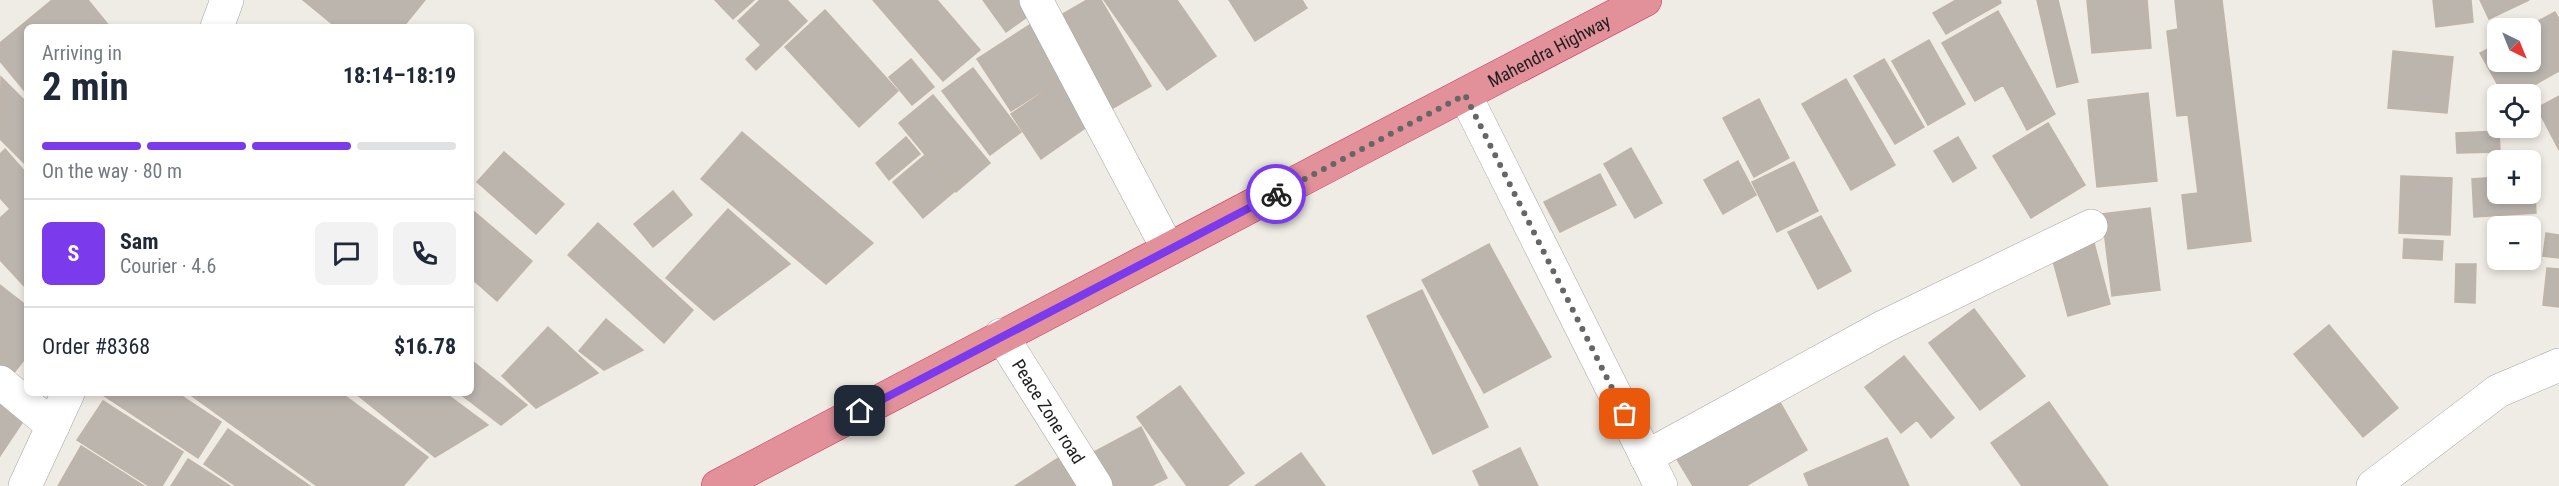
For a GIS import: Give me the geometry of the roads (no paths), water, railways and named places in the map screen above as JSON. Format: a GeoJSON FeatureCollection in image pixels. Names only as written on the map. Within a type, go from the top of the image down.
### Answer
{"type":"FeatureCollection","features":[{"type":"Feature","properties":{"kind":"highway","name":"Mahendra Highway"},"geometry":{"type":"LineString","coordinates":[[718,486],[1001,335],[1645,0]]}},
{"type":"Feature","properties":{"kind":"street"},"geometry":{"type":"LineString","coordinates":[[218,24],[227,0]]}},
{"type":"Feature","properties":{"kind":"street"},"geometry":{"type":"LineString","coordinates":[[1036,0],[1168,249]]}},
{"type":"Feature","properties":{"kind":"street"},"geometry":{"type":"LineString","coordinates":[[1465,95],[1661,486]]}},
{"type":"Feature","properties":{"kind":"street"},"geometry":{"type":"LineString","coordinates":[[1646,457],[1885,326],[2091,226]]}},
{"type":"Feature","properties":{"kind":"street","name":"Peace Zone road"},"geometry":{"type":"LineString","coordinates":[[1001,335],[1096,486]]}},
{"type":"Feature","properties":{"kind":"street"},"geometry":{"type":"LineString","coordinates":[[2373,486],[2498,391],[2559,365]]}},
{"type":"Feature","properties":{"kind":"street"},"geometry":{"type":"LineString","coordinates":[[0,382],[53,426]]}},
{"type":"Feature","properties":{"kind":"street"},"geometry":{"type":"LineString","coordinates":[[25,486],[67,396]]}}]}
